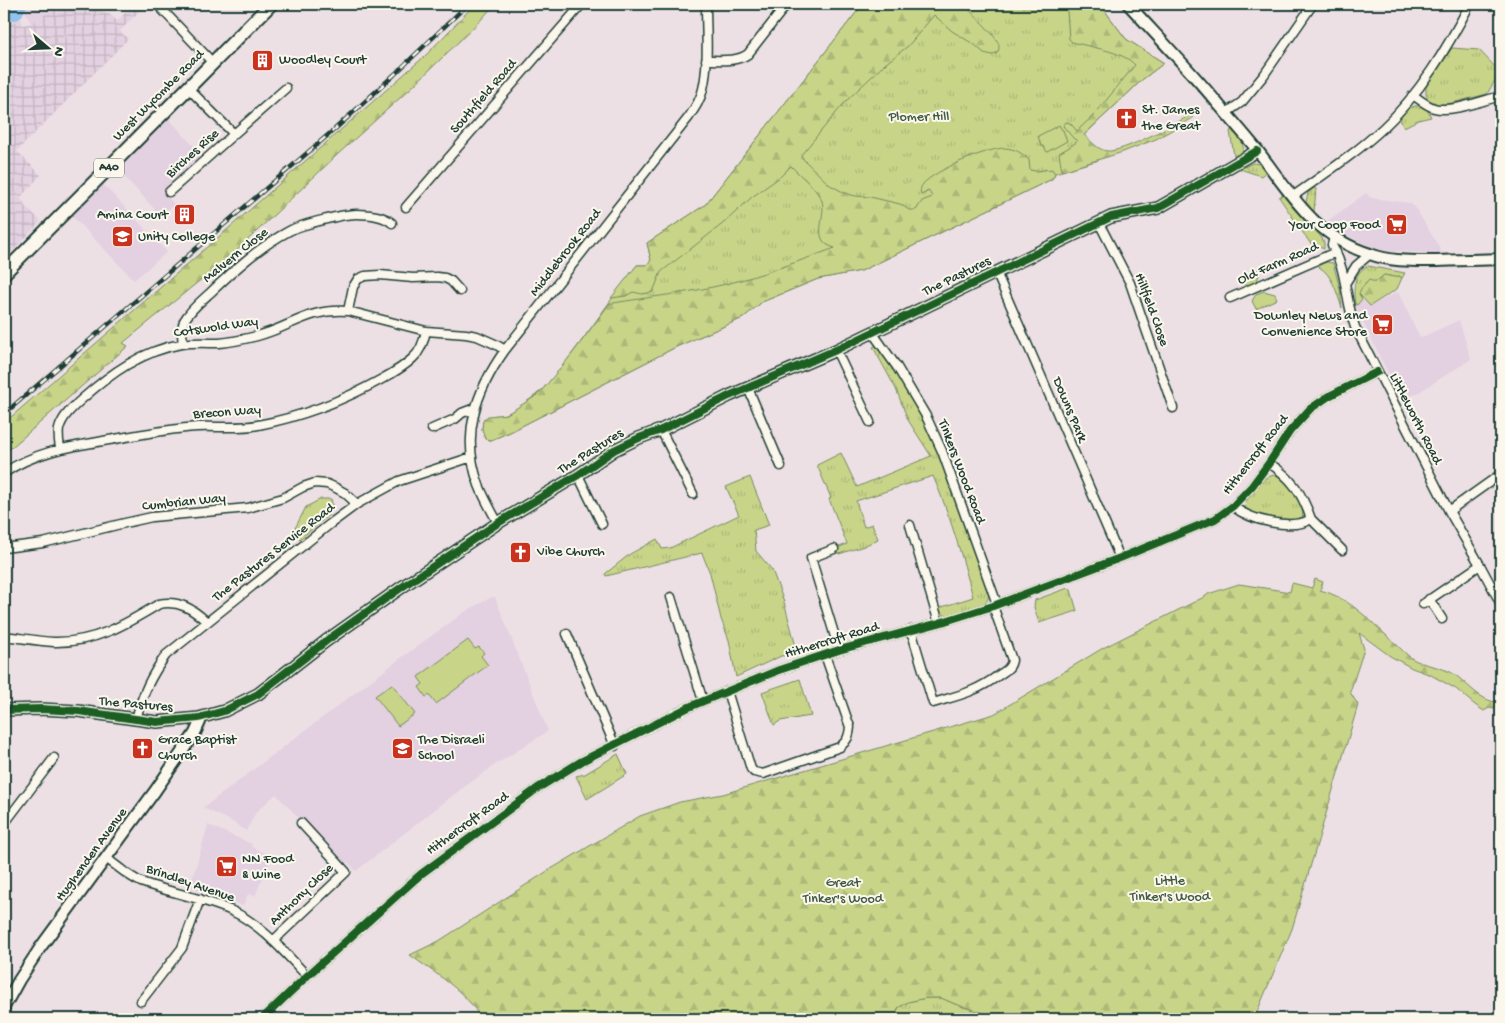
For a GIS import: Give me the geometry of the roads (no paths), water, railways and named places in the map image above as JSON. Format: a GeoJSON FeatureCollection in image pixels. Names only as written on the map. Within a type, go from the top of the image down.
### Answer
{"type":"FeatureCollection","features":[{"type":"Feature","properties":{"kind":"main road","name":"West Wycombe Road"},"geometry":{"type":"LineString","coordinates":[[4,272],[271,4]]}},
{"type":"Feature","properties":{"kind":"street"},"geometry":{"type":"LineString","coordinates":[[157,4],[213,62]]}},
{"type":"Feature","properties":{"kind":"street","name":"Southfield Road"},"geometry":{"type":"LineString","coordinates":[[406,207],[582,4]]}},
{"type":"Feature","properties":{"kind":"street","name":"Middlebrook Road"},"geometry":{"type":"LineString","coordinates":[[498,523],[478,484],[472,457],[471,434],[475,408],[481,391],[492,369],[505,350],[697,105],[703,90],[706,60],[706,4]]}},
{"type":"Feature","properties":{"kind":"street"},"geometry":{"type":"LineString","coordinates":[[706,60],[730,59],[743,57],[748,54],[787,4]]}},
{"type":"Feature","properties":{"kind":"street"},"geometry":{"type":"LineString","coordinates":[[1128,4],[1193,74],[1257,150],[1292,197],[1315,222],[1334,237],[1370,254],[1402,261],[1501,260]]}},
{"type":"Feature","properties":{"kind":"street"},"geometry":{"type":"LineString","coordinates":[[1226,113],[1242,102],[1264,75],[1314,4]]}},
{"type":"Feature","properties":{"kind":"street"},"geometry":{"type":"LineString","coordinates":[[1292,197],[1370,140],[1390,121],[1413,95],[1452,38],[1470,4]]}},
{"type":"Feature","properties":{"kind":"street","name":"Birches Rise"},"geometry":{"type":"LineString","coordinates":[[188,88],[234,134]]}},
{"type":"Feature","properties":{"kind":"street","name":"Birches Rise"},"geometry":{"type":"LineString","coordinates":[[169,192],[286,88]]}},
{"type":"Feature","properties":{"kind":"street"},"geometry":{"type":"LineString","coordinates":[[1413,95],[1433,107],[1441,109],[1501,96]]}},
{"type":"Feature","properties":{"kind":"street","name":"The Pastures"},"geometry":{"type":"LineString","coordinates":[[4,710],[78,711],[157,722],[199,718],[224,711],[258,694],[326,640],[402,587],[498,523],[578,475],[614,450],[836,350],[1111,217],[1158,208],[1257,150]]}},
{"type":"Feature","properties":{"kind":"street","name":"Malvern Close"},"geometry":{"type":"LineString","coordinates":[[183,344],[181,332],[184,322],[191,312],[228,275],[270,242],[291,230],[316,222],[354,214],[387,219],[392,223]]}},
{"type":"Feature","properties":{"kind":"street","name":"Hillfield Close"},"geometry":{"type":"LineString","coordinates":[[1099,223],[1130,283],[1173,408]]}},
{"type":"Feature","properties":{"kind":"street","name":"Littleworth Road"},"geometry":{"type":"LineString","coordinates":[[1334,237],[1332,245],[1342,265],[1350,313],[1355,327],[1449,511],[1501,604]]}},
{"type":"Feature","properties":{"kind":"street","name":"Old Farm Road"},"geometry":{"type":"LineString","coordinates":[[1230,298],[1336,252]]}},
{"type":"Feature","properties":{"kind":"street"},"geometry":{"type":"LineString","coordinates":[[1346,282],[1356,266],[1370,254]]}},
{"type":"Feature","properties":{"kind":"street","name":"Downs Park"},"geometry":{"type":"LineString","coordinates":[[996,272],[1120,558]]}},
{"type":"Feature","properties":{"kind":"street"},"geometry":{"type":"LineString","coordinates":[[348,311],[353,287],[358,279],[365,276],[445,278],[451,281],[460,291]]}},
{"type":"Feature","properties":{"kind":"street","name":"Cotswold Way"},"geometry":{"type":"LineString","coordinates":[[60,448],[59,429],[72,408],[115,372],[132,362],[149,354],[183,344],[242,340],[259,336],[304,316],[321,311],[348,311],[426,331],[466,334],[486,340],[505,350]]}},
{"type":"Feature","properties":{"kind":"street","name":"Brecon Way"},"geometry":{"type":"LineString","coordinates":[[4,473],[21,462],[60,448],[174,429],[199,427],[240,428],[304,412],[363,389],[397,371],[419,351],[426,331]]}},
{"type":"Feature","properties":{"kind":"street","name":"Tinkers Wood Road"},"geometry":{"type":"LineString","coordinates":[[872,332],[897,367],[926,416],[938,442],[995,605]]}},
{"type":"Feature","properties":{"kind":"street"},"geometry":{"type":"LineString","coordinates":[[836,350],[870,422]]}},
{"type":"Feature","properties":{"kind":"street","name":"Hithercroft Road"},"geometry":{"type":"LineString","coordinates":[[262,1019],[421,874],[538,788],[582,761],[703,701],[779,670],[839,650],[995,605],[1120,558],[1215,519],[1233,506],[1252,486],[1290,430],[1310,409],[1329,396],[1377,372]]}},
{"type":"Feature","properties":{"kind":"street"},"geometry":{"type":"LineString","coordinates":[[748,388],[781,466]]}},
{"type":"Feature","properties":{"kind":"street"},"geometry":{"type":"LineString","coordinates":[[432,429],[475,408]]}},
{"type":"Feature","properties":{"kind":"street"},"geometry":{"type":"LineString","coordinates":[[662,430],[693,494]]}},
{"type":"Feature","properties":{"kind":"street","name":"The Pastures Service Road"},"geometry":{"type":"LineString","coordinates":[[136,720],[151,677],[166,655],[357,504],[399,481],[472,457]]}},
{"type":"Feature","properties":{"kind":"street","name":"Hithercroft Road"},"geometry":{"type":"LineString","coordinates":[[1269,463],[1290,479],[1306,504],[1311,519],[1342,550]]}},
{"type":"Feature","properties":{"kind":"street"},"geometry":{"type":"LineString","coordinates":[[1449,511],[1501,474]]}},
{"type":"Feature","properties":{"kind":"street","name":"The Pastures"},"geometry":{"type":"LineString","coordinates":[[578,475],[602,524]]}},
{"type":"Feature","properties":{"kind":"street","name":"Cumbrian Way"},"geometry":{"type":"LineString","coordinates":[[4,548],[43,544],[152,517],[248,508],[283,498],[303,486],[315,483],[328,484],[346,492],[357,504]]}},
{"type":"Feature","properties":{"kind":"street","name":"Hithercroft Road"},"geometry":{"type":"LineString","coordinates":[[1233,506],[1245,515],[1254,518],[1292,525],[1311,519]]}},
{"type":"Feature","properties":{"kind":"street"},"geometry":{"type":"LineString","coordinates":[[910,525],[938,623]]}},
{"type":"Feature","properties":{"kind":"street","name":"Hithercroft Road"},"geometry":{"type":"LineString","coordinates":[[834,549],[811,558],[839,650]]}},
{"type":"Feature","properties":{"kind":"street"},"geometry":{"type":"LineString","coordinates":[[1442,619],[1426,602],[1480,565]]}},
{"type":"Feature","properties":{"kind":"street"},"geometry":{"type":"LineString","coordinates":[[671,597],[703,701]]}},
{"type":"Feature","properties":{"kind":"street"},"geometry":{"type":"LineString","coordinates":[[4,636],[56,642],[92,637],[104,634],[159,604],[167,602],[184,606],[207,622]]}},
{"type":"Feature","properties":{"kind":"street"},"geometry":{"type":"LineString","coordinates":[[911,630],[933,704],[964,695],[986,684],[1011,664],[1012,660],[995,605]]}},
{"type":"Feature","properties":{"kind":"street"},"geometry":{"type":"LineString","coordinates":[[567,634],[615,746]]}},
{"type":"Feature","properties":{"kind":"street","name":"Hithercroft Road"},"geometry":{"type":"LineString","coordinates":[[727,691],[751,769],[754,772],[763,774],[840,747],[847,742],[850,727],[825,655]]}},
{"type":"Feature","properties":{"kind":"street","name":"Hughenden Avenue"},"geometry":{"type":"LineString","coordinates":[[5,1002],[40,948],[156,791],[195,733],[200,722],[199,718]]}},
{"type":"Feature","properties":{"kind":"street"},"geometry":{"type":"LineString","coordinates":[[4,824],[54,758]]}},
{"type":"Feature","properties":{"kind":"street","name":"Anthony Close"},"geometry":{"type":"LineString","coordinates":[[273,941],[346,872],[301,823]]}},
{"type":"Feature","properties":{"kind":"street","name":"Brindley Avenue"},"geometry":{"type":"LineString","coordinates":[[106,858],[139,881],[233,911],[252,923],[273,941],[307,976]]}},
{"type":"Feature","properties":{"kind":"street"},"geometry":{"type":"LineString","coordinates":[[140,1001],[182,948],[200,899]]}},
{"type":"Feature","properties":{"kind":"waterway"},"geometry":{"type":"LineString","coordinates":[[15,12],[19,4]]}},
{"type":"Feature","properties":{"kind":"railway"},"geometry":{"type":"LineString","coordinates":[[4,414],[335,129],[468,4]]}},
{"type":"Feature","properties":{"kind":"place","name":"Woodley Court"},"geometry":{"type":"Point","coordinates":[263,60]}},
{"type":"Feature","properties":{"kind":"place","name":"St. James the Great"},"geometry":{"type":"Point","coordinates":[1126,118]}},
{"type":"Feature","properties":{"kind":"place","name":"Amina Court"},"geometry":{"type":"Point","coordinates":[184,215]}},
{"type":"Feature","properties":{"kind":"place","name":"Your Coop Food"},"geometry":{"type":"Point","coordinates":[1396,225]}},
{"type":"Feature","properties":{"kind":"place","name":"Unity College"},"geometry":{"type":"Point","coordinates":[122,237]}},
{"type":"Feature","properties":{"kind":"place","name":"Downley News and Convenience Store"},"geometry":{"type":"Point","coordinates":[1383,324]}},
{"type":"Feature","properties":{"kind":"place","name":"Vibe Church"},"geometry":{"type":"Point","coordinates":[521,552]}},
{"type":"Feature","properties":{"kind":"place","name":"Grace Baptist Church"},"geometry":{"type":"Point","coordinates":[142,748]}},
{"type":"Feature","properties":{"kind":"place","name":"The Disraeli School"},"geometry":{"type":"Point","coordinates":[402,748]}},
{"type":"Feature","properties":{"kind":"place","name":"NN Food & Wine"},"geometry":{"type":"Point","coordinates":[226,867]}},
{"type":"Feature","properties":{"kind":"park label","name":"Plomer Hill"},"geometry":{"type":"Point","coordinates":[919,117]}},
{"type":"Feature","properties":{"kind":"park label","name":"Little Tinker's Wood"},"geometry":{"type":"Point","coordinates":[1170,890]}},
{"type":"Feature","properties":{"kind":"park label","name":"Great Tinker's Wood"},"geometry":{"type":"Point","coordinates":[843,892]}}]}
